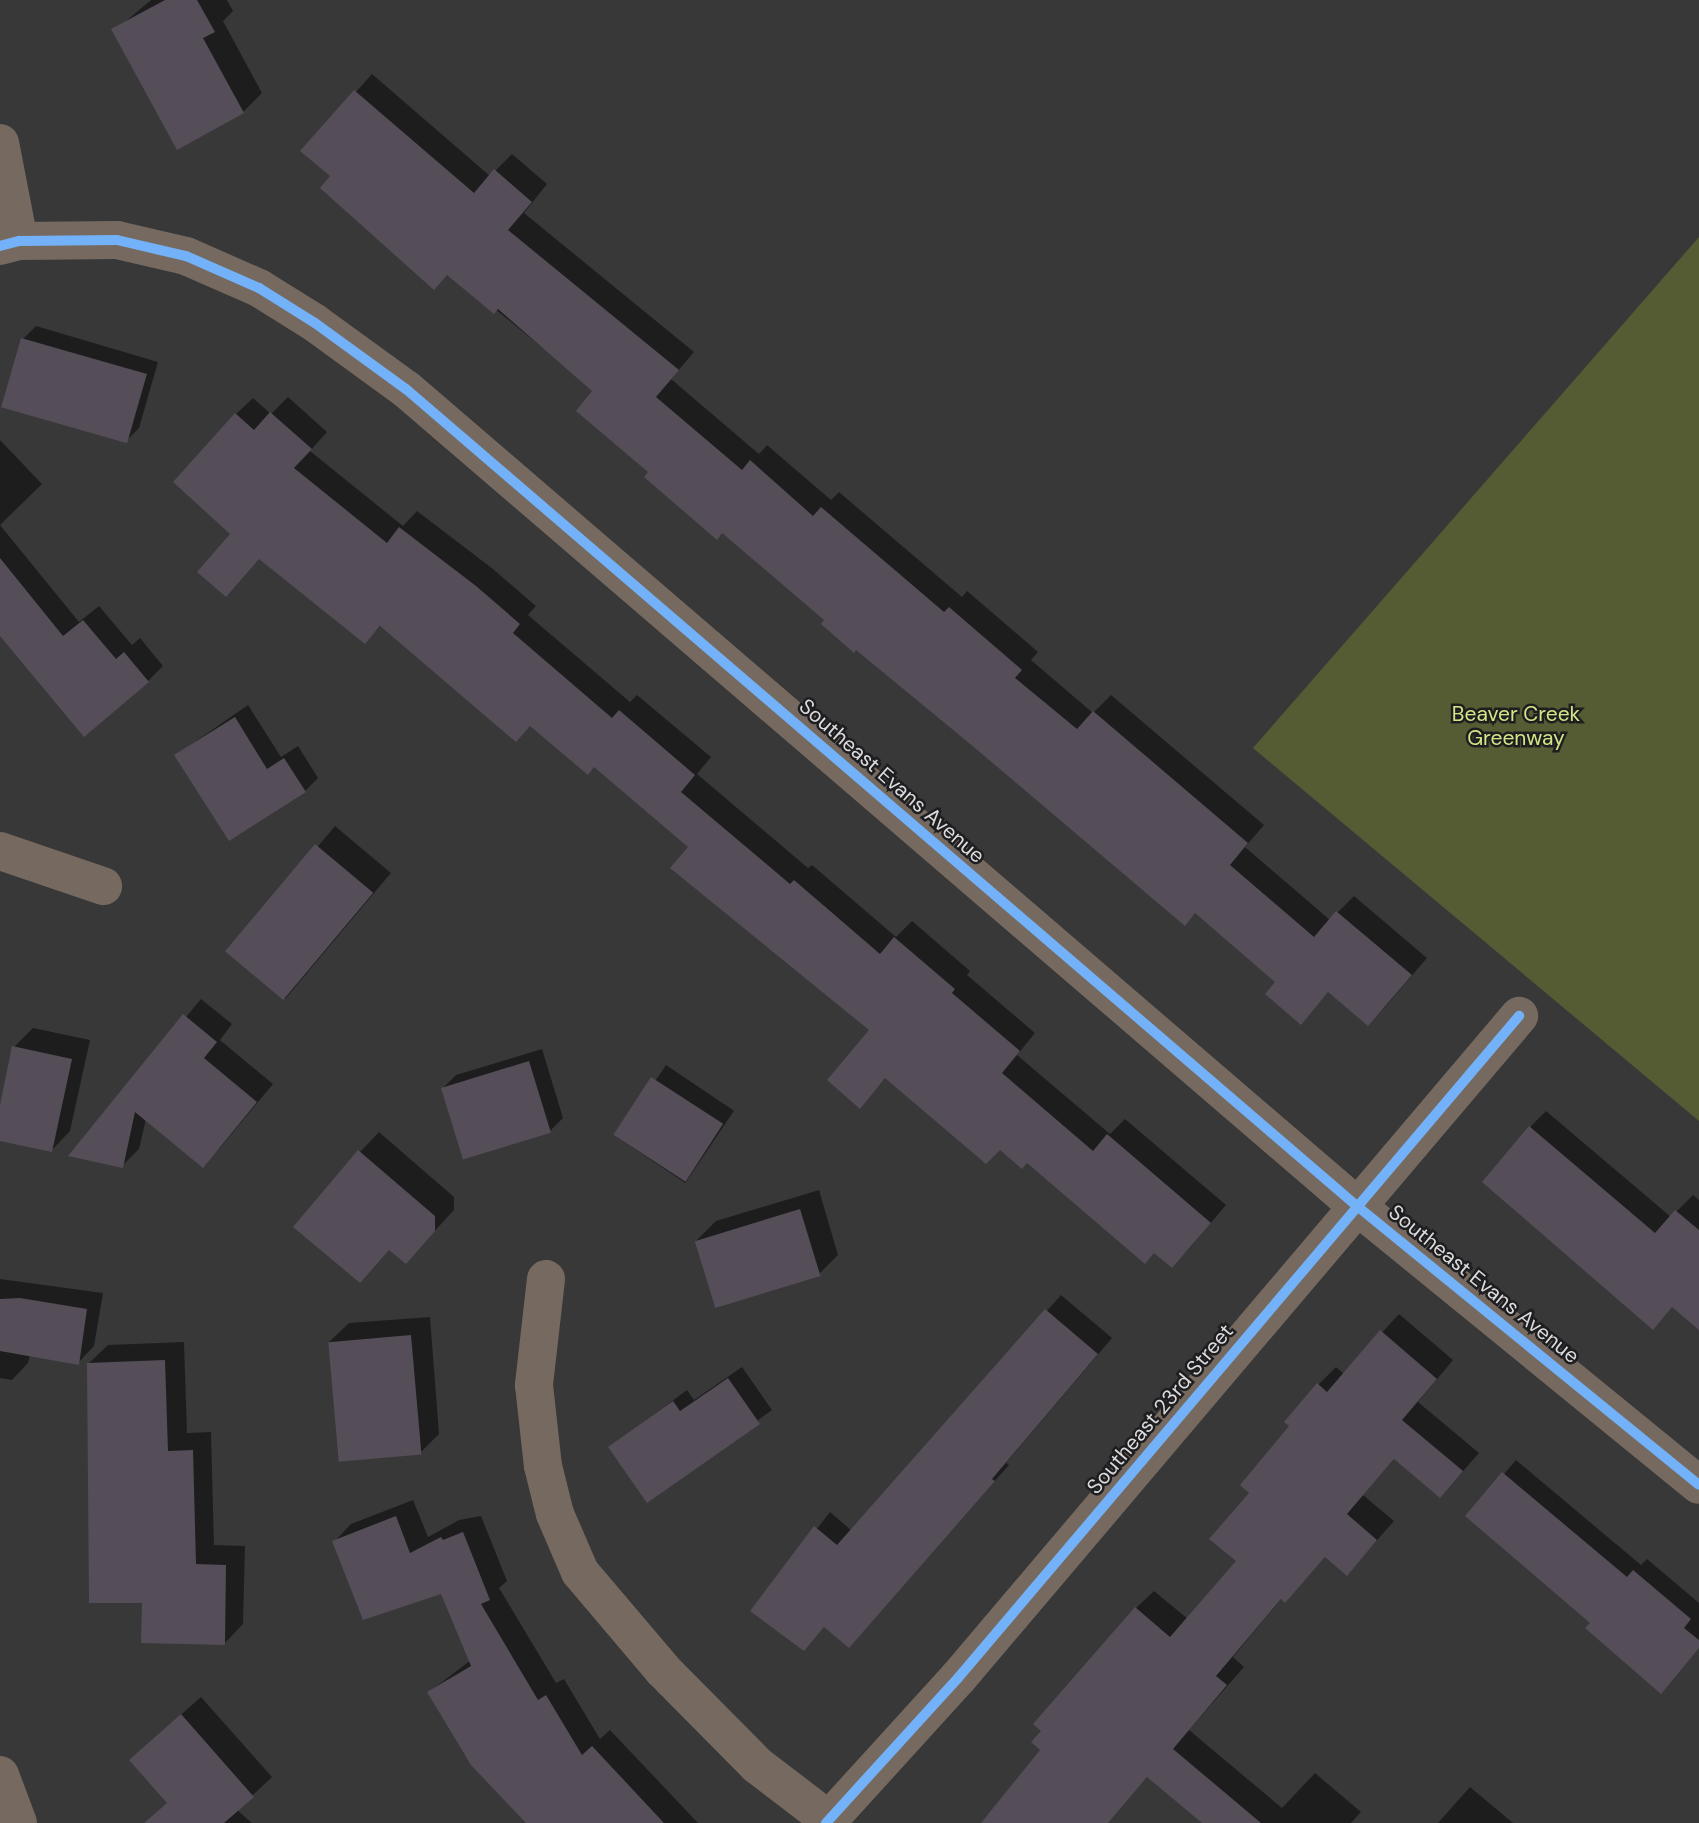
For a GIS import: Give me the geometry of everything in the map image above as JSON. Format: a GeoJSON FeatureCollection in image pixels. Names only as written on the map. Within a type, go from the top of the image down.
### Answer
{"type":"FeatureCollection","features":[{"type":"Feature","properties":{"kind":"street","name":"Southeast Evans Avenue"},"geometry":{"type":"LineString","coordinates":[[0,143],[10,244],[117,240],[186,256],[258,288],[315,323],[406,389],[1357,1206],[1699,1485]]}},
{"type":"Feature","properties":{"kind":"street"},"geometry":{"type":"LineString","coordinates":[[0,851],[103,886]]}},
{"type":"Feature","properties":{"kind":"street","name":"Southeast 23rd Street"},"geometry":{"type":"LineString","coordinates":[[827,1822],[958,1678],[1519,1016]]}},
{"type":"Feature","properties":{"kind":"street"},"geometry":{"type":"LineString","coordinates":[[545,1279],[534,1385],[543,1466],[555,1514],[580,1572],[663,1670],[757,1765],[827,1822]]}},
{"type":"Feature","properties":{"kind":"street"},"geometry":{"type":"LineString","coordinates":[[0,1775],[18,1823]]}},
{"type":"Feature","properties":{"kind":"green space","name":"Beaver Creek Greenway"},"geometry":{"type":"Polygon","coordinates":[[[1699,237],[1699,1121],[1253,748],[1699,237]]]}},
{"type":"Feature","properties":{"kind":"building"},"geometry":{"type":"Polygon","coordinates":[[[165,0],[197,0],[215,32],[203,38],[244,113],[177,150],[111,29],[165,0]]]}},
{"type":"Feature","properties":{"kind":"building"},"geometry":{"type":"Polygon","coordinates":[[[354,90],[474,193],[494,169],[532,202],[508,230],[679,370],[656,397],[742,470],[750,460],[813,516],[821,507],[944,612],[949,607],[1022,670],[1015,678],[1077,729],[1093,711],[1248,843],[1230,865],[1314,937],[1336,911],[1412,975],[1368,1026],[1328,992],[1301,1025],[1265,994],[1275,982],[1195,913],[1185,926],[975,748],[856,650],[854,653],[821,624],[824,620],[722,533],[717,540],[644,477],[648,472],[576,411],[592,391],[498,309],[494,314],[447,275],[434,290],[320,188],[330,176],[300,151],[354,90]]]}},
{"type":"Feature","properties":{"kind":"building"},"geometry":{"type":"Polygon","coordinates":[[[21,338],[147,374],[127,443],[1,407],[21,338]]]}},
{"type":"Feature","properties":{"kind":"building"},"geometry":{"type":"Polygon","coordinates":[[[270,412],[312,449],[294,468],[387,543],[399,527],[476,586],[520,624],[513,633],[612,718],[619,710],[695,775],[681,792],[790,884],[794,880],[880,954],[894,937],[955,989],[952,993],[1020,1051],[1002,1073],[1093,1151],[1107,1134],[1211,1223],[1172,1268],[1154,1253],[1145,1264],[1027,1163],[1022,1169],[1000,1150],[986,1164],[885,1078],[860,1109],[827,1080],[869,1030],[670,868],[688,847],[594,767],[588,775],[530,726],[516,742],[380,626],[365,644],[259,559],[226,597],[197,572],[230,534],[173,482],[235,413],[254,430],[270,412]]]}},
{"type":"Feature","properties":{"kind":"building"},"geometry":{"type":"Polygon","coordinates":[[[0,558],[63,636],[83,620],[116,659],[124,652],[149,682],[84,737],[0,636],[0,558]]]}},
{"type":"Feature","properties":{"kind":"building"},"geometry":{"type":"Polygon","coordinates":[[[235,717],[267,769],[284,758],[306,792],[229,841],[174,755],[235,717]]]}},
{"type":"Feature","properties":{"kind":"building"},"geometry":{"type":"Polygon","coordinates":[[[315,844],[373,893],[283,1000],[225,951],[315,844]]]}},
{"type":"Feature","properties":{"kind":"building"},"geometry":{"type":"Polygon","coordinates":[[[183,1014],[217,1042],[204,1058],[257,1102],[203,1168],[135,1112],[123,1168],[68,1156],[183,1014]]]}},
{"type":"Feature","properties":{"kind":"building"},"geometry":{"type":"Polygon","coordinates":[[[12,1046],[72,1059],[52,1152],[0,1141],[0,1105],[12,1046]]]}},
{"type":"Feature","properties":{"kind":"building"},"geometry":{"type":"Polygon","coordinates":[[[529,1061],[551,1133],[463,1160],[441,1088],[529,1061]]]}},
{"type":"Feature","properties":{"kind":"building"},"geometry":{"type":"Polygon","coordinates":[[[651,1077],[723,1124],[686,1182],[613,1135],[651,1077]]]}},
{"type":"Feature","properties":{"kind":"building"},"geometry":{"type":"Polygon","coordinates":[[[1529,1126],[1655,1233],[1675,1210],[1699,1230],[1699,1330],[1672,1307],[1653,1330],[1482,1182],[1529,1126]]]}},
{"type":"Feature","properties":{"kind":"building"},"geometry":{"type":"Polygon","coordinates":[[[358,1150],[435,1216],[435,1231],[406,1264],[389,1250],[360,1283],[293,1227],[358,1150]]]}},
{"type":"Feature","properties":{"kind":"building"},"geometry":{"type":"Polygon","coordinates":[[[800,1209],[820,1276],[715,1308],[695,1241],[800,1209]]]}},
{"type":"Feature","properties":{"kind":"building"},"geometry":{"type":"Polygon","coordinates":[[[20,1298],[87,1309],[79,1365],[0,1351],[0,1299],[20,1298]]]}},
{"type":"Feature","properties":{"kind":"building"},"geometry":{"type":"Polygon","coordinates":[[[1045,1309],[1098,1354],[992,1479],[995,1481],[849,1648],[824,1627],[804,1651],[750,1611],[814,1526],[837,1545],[1045,1309]]]}},
{"type":"Feature","properties":{"kind":"building"},"geometry":{"type":"Polygon","coordinates":[[[1380,1330],[1437,1379],[1402,1420],[1463,1471],[1440,1498],[1394,1459],[1347,1514],[1377,1540],[1347,1576],[1325,1557],[1285,1603],[1281,1599],[1216,1676],[1227,1685],[1173,1749],[1261,1823],[1202,1823],[1147,1777],[1108,1823],[981,1823],[1040,1750],[1031,1742],[1041,1731],[1033,1724],[1135,1607],[1170,1637],[1236,1561],[1209,1539],[1249,1493],[1240,1485],[1289,1426],[1284,1422],[1317,1383],[1327,1392],[1380,1330]]]}},
{"type":"Feature","properties":{"kind":"building"},"geometry":{"type":"Polygon","coordinates":[[[411,1335],[421,1455],[339,1462],[328,1342],[411,1335]]]}},
{"type":"Feature","properties":{"kind":"building"},"geometry":{"type":"Polygon","coordinates":[[[165,1360],[168,1451],[193,1450],[196,1564],[226,1565],[225,1645],[141,1643],[142,1603],[89,1603],[87,1363],[165,1360]]]}},
{"type":"Feature","properties":{"kind":"building"},"geometry":{"type":"Polygon","coordinates":[[[728,1378],[760,1424],[647,1503],[608,1447],[673,1401],[680,1411],[728,1378]]]}},
{"type":"Feature","properties":{"kind":"building"},"geometry":{"type":"Polygon","coordinates":[[[1502,1472],[1627,1577],[1633,1570],[1691,1619],[1684,1628],[1699,1640],[1699,1648],[1661,1694],[1585,1628],[1590,1623],[1465,1516],[1502,1472]]]}},
{"type":"Feature","properties":{"kind":"building"},"geometry":{"type":"Polygon","coordinates":[[[396,1516],[410,1553],[441,1537],[443,1540],[463,1532],[490,1600],[481,1604],[538,1700],[546,1695],[582,1755],[592,1746],[664,1823],[526,1823],[471,1765],[427,1692],[471,1666],[441,1594],[363,1620],[332,1541],[396,1516]]]}},
{"type":"Feature","properties":{"kind":"building"},"geometry":{"type":"Polygon","coordinates":[[[181,1714],[254,1797],[224,1823],[144,1823],[167,1803],[129,1760],[181,1714]]]}},
{"type":"Feature","properties":{"kind":"cycle path"},"geometry":{"type":"LineString","coordinates":[[0,246],[19,241],[117,240],[186,256],[259,288],[315,323],[406,389],[1357,1206],[1699,1485]]}},
{"type":"Feature","properties":{"kind":"cycle path"},"geometry":{"type":"LineString","coordinates":[[826,1823],[958,1678],[1519,1016]]}}]}
